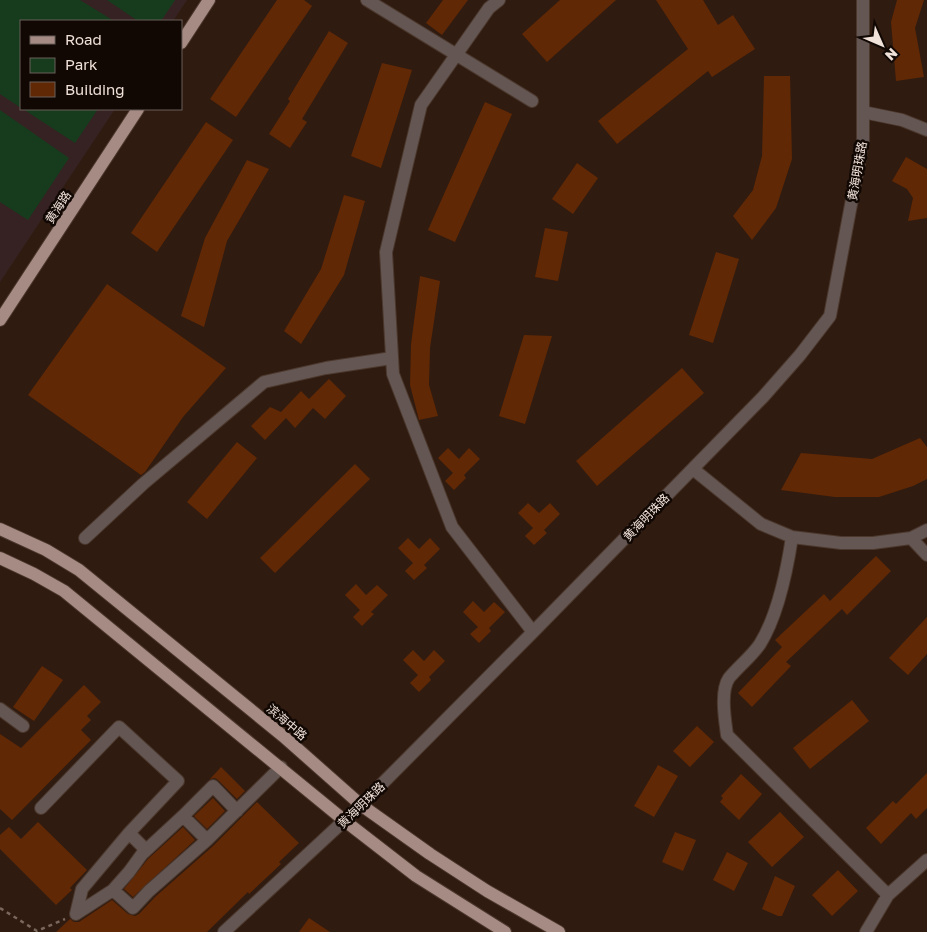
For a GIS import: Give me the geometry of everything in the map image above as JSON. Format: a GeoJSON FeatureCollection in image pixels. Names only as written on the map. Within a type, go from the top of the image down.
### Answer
{"type":"FeatureCollection","features":[{"type":"Feature","properties":{"kind":"main road"},"geometry":{"type":"LineString","coordinates":[[182,41],[209,0]]}},
{"type":"Feature","properties":{"kind":"main road","name":"黄海路"},"geometry":{"type":"LineString","coordinates":[[0,320],[137,110]]}},
{"type":"Feature","properties":{"kind":"main road","name":"滨海中路"},"geometry":{"type":"LineString","coordinates":[[0,529],[46,550],[79,570],[283,736],[361,806],[487,891],[559,932]]}},
{"type":"Feature","properties":{"kind":"main road"},"geometry":{"type":"LineString","coordinates":[[0,558],[64,591],[345,821],[416,876],[505,932]]}},
{"type":"Feature","properties":{"kind":"street"},"geometry":{"type":"LineString","coordinates":[[367,0],[532,101]]}},
{"type":"Feature","properties":{"kind":"street"},"geometry":{"type":"LineString","coordinates":[[499,0],[489,8],[421,105],[386,252],[393,374],[452,527],[533,632]]}},
{"type":"Feature","properties":{"kind":"street","name":"黄海明珠路"},"geometry":{"type":"LineString","coordinates":[[224,932],[361,806],[533,632],[763,398],[830,316],[863,141],[864,0]]}},
{"type":"Feature","properties":{"kind":"street"},"geometry":{"type":"LineString","coordinates":[[863,112],[902,120],[927,130]]}},
{"type":"Feature","properties":{"kind":"street"},"geometry":{"type":"LineString","coordinates":[[84,538],[143,484],[264,382],[326,368],[392,358]]}},
{"type":"Feature","properties":{"kind":"street"},"geometry":{"type":"LineString","coordinates":[[693,469],[761,524],[792,537],[841,543],[873,543],[911,538],[927,530]]}},
{"type":"Feature","properties":{"kind":"street"},"geometry":{"type":"LineString","coordinates":[[792,537],[786,571],[772,617],[760,644],[728,680],[724,701],[727,735],[888,895]]}},
{"type":"Feature","properties":{"kind":"street"},"geometry":{"type":"LineString","coordinates":[[911,538],[927,555]]}},
{"type":"Feature","properties":{"kind":"street"},"geometry":{"type":"LineString","coordinates":[[0,709],[23,726]]}},
{"type":"Feature","properties":{"kind":"street"},"geometry":{"type":"LineString","coordinates":[[41,808],[119,727],[178,780],[129,833],[82,889],[76,914]]}},
{"type":"Feature","properties":{"kind":"street"},"geometry":{"type":"LineString","coordinates":[[113,890],[133,908],[149,891],[207,840],[281,767]]}},
{"type":"Feature","properties":{"kind":"street"},"geometry":{"type":"LineString","coordinates":[[76,914],[113,890],[130,872],[146,850],[213,786],[237,811]]}},
{"type":"Feature","properties":{"kind":"street"},"geometry":{"type":"LineString","coordinates":[[183,816],[207,840]]}},
{"type":"Feature","properties":{"kind":"street"},"geometry":{"type":"LineString","coordinates":[[129,833],[146,850]]}},
{"type":"Feature","properties":{"kind":"street"},"geometry":{"type":"LineString","coordinates":[[866,932],[888,895],[927,860]]}},
{"type":"Feature","properties":{"kind":"path"},"geometry":{"type":"LineString","coordinates":[[0,908],[37,931],[76,914]]}},
{"type":"Feature","properties":{"kind":"shaded area"},"geometry":{"type":"Polygon","coordinates":[[[0,0],[187,0],[174,20],[20,20],[20,110],[114,110],[0,282],[0,0]]]}},
{"type":"Feature","properties":{"kind":"green space"},"geometry":{"type":"Polygon","coordinates":[[[0,0],[80,0],[112,20],[20,20],[20,107],[0,94],[0,0]]]}},
{"type":"Feature","properties":{"kind":"green space"},"geometry":{"type":"Polygon","coordinates":[[[107,0],[175,0],[162,20],[137,20],[107,0]]]}},
{"type":"Feature","properties":{"kind":"green space"},"geometry":{"type":"Polygon","coordinates":[[[0,110],[69,158],[28,220],[0,202],[0,110]]]}},
{"type":"Feature","properties":{"kind":"green space"},"geometry":{"type":"Polygon","coordinates":[[[25,110],[97,110],[75,143],[25,110]]]}},
{"type":"Feature","properties":{"kind":"building"},"geometry":{"type":"Polygon","coordinates":[[[277,0],[304,0],[312,6],[236,117],[210,99],[277,0]]]}},
{"type":"Feature","properties":{"kind":"building"},"geometry":{"type":"Polygon","coordinates":[[[443,0],[468,0],[442,35],[426,23],[443,0]]]}},
{"type":"Feature","properties":{"kind":"building"},"geometry":{"type":"Polygon","coordinates":[[[560,0],[616,0],[547,62],[522,34],[560,0]]]}},
{"type":"Feature","properties":{"kind":"building"},"geometry":{"type":"Polygon","coordinates":[[[656,0],[703,0],[718,25],[733,15],[755,49],[712,77],[708,71],[617,144],[598,121],[688,49],[656,0]]]}},
{"type":"Feature","properties":{"kind":"building"},"geometry":{"type":"Polygon","coordinates":[[[897,0],[924,0],[915,28],[924,77],[896,81],[891,22],[897,0]]]}},
{"type":"Feature","properties":{"kind":"building"},"geometry":{"type":"Polygon","coordinates":[[[329,31],[348,43],[302,119],[307,122],[290,148],[269,134],[290,101],[288,99],[329,31]]]}},
{"type":"Feature","properties":{"kind":"building"},"geometry":{"type":"Polygon","coordinates":[[[382,63],[412,70],[381,168],[351,156],[382,63]]]}},
{"type":"Feature","properties":{"kind":"building"},"geometry":{"type":"Polygon","coordinates":[[[764,76],[790,76],[792,159],[776,208],[752,240],[733,216],[753,190],[762,156],[764,76]]]}},
{"type":"Feature","properties":{"kind":"building"},"geometry":{"type":"Polygon","coordinates":[[[485,102],[512,114],[455,242],[428,230],[485,102]]]}},
{"type":"Feature","properties":{"kind":"building"},"geometry":{"type":"Polygon","coordinates":[[[206,122],[233,140],[157,252],[131,233],[206,122]]]}},
{"type":"Feature","properties":{"kind":"building"},"geometry":{"type":"Polygon","coordinates":[[[906,157],[927,169],[927,218],[908,221],[913,198],[907,189],[892,181],[906,157]]]}},
{"type":"Feature","properties":{"kind":"building"},"geometry":{"type":"Polygon","coordinates":[[[247,160],[269,169],[227,241],[204,327],[181,316],[205,238],[247,160]]]}},
{"type":"Feature","properties":{"kind":"building"},"geometry":{"type":"Polygon","coordinates":[[[577,163],[598,178],[573,214],[552,199],[577,163]]]}},
{"type":"Feature","properties":{"kind":"building"},"geometry":{"type":"Polygon","coordinates":[[[344,195],[365,201],[344,275],[301,344],[284,331],[321,269],[344,195]]]}},
{"type":"Feature","properties":{"kind":"building"},"geometry":{"type":"Polygon","coordinates":[[[545,228],[568,232],[558,281],[535,277],[545,228]]]}},
{"type":"Feature","properties":{"kind":"building"},"geometry":{"type":"Polygon","coordinates":[[[716,252],[739,259],[713,343],[689,335],[716,252]]]}},
{"type":"Feature","properties":{"kind":"building"},"geometry":{"type":"Polygon","coordinates":[[[420,276],[440,281],[430,348],[429,385],[438,416],[419,420],[410,385],[411,344],[420,276]]]}},
{"type":"Feature","properties":{"kind":"building"},"geometry":{"type":"Polygon","coordinates":[[[107,284],[226,368],[183,417],[141,475],[28,395],[107,284]]]}},
{"type":"Feature","properties":{"kind":"building"},"geometry":{"type":"Polygon","coordinates":[[[524,335],[552,336],[525,424],[499,416],[524,335]]]}},
{"type":"Feature","properties":{"kind":"building"},"geometry":{"type":"Polygon","coordinates":[[[682,368],[704,393],[597,486],[576,461],[682,368]]]}},
{"type":"Feature","properties":{"kind":"building"},"geometry":{"type":"Polygon","coordinates":[[[329,379],[346,396],[325,419],[313,408],[295,428],[286,418],[265,440],[251,426],[270,407],[281,412],[301,391],[309,399],[329,379]]]}},
{"type":"Feature","properties":{"kind":"building"},"geometry":{"type":"Polygon","coordinates":[[[920,438],[927,447],[927,479],[913,486],[879,497],[835,497],[781,490],[801,453],[872,459],[920,438]]]}},
{"type":"Feature","properties":{"kind":"building"},"geometry":{"type":"Polygon","coordinates":[[[237,442],[257,458],[207,519],[187,502],[237,442]]]}},
{"type":"Feature","properties":{"kind":"building"},"geometry":{"type":"Polygon","coordinates":[[[448,448],[459,459],[469,448],[480,459],[464,475],[466,478],[454,490],[445,481],[453,473],[438,458],[448,448]]]}},
{"type":"Feature","properties":{"kind":"building"},"geometry":{"type":"Polygon","coordinates":[[[355,464],[370,479],[275,573],[260,558],[355,464]]]}},
{"type":"Feature","properties":{"kind":"building"},"geometry":{"type":"Polygon","coordinates":[[[528,503],[539,513],[550,503],[560,514],[544,530],[547,533],[534,545],[525,536],[533,528],[518,513],[528,503]]]}},
{"type":"Feature","properties":{"kind":"building"},"geometry":{"type":"Polygon","coordinates":[[[408,538],[419,549],[430,538],[440,549],[424,565],[427,568],[414,580],[405,571],[413,563],[398,548],[408,538]]]}},
{"type":"Feature","properties":{"kind":"building"},"geometry":{"type":"Polygon","coordinates":[[[876,556],[891,571],[847,615],[842,609],[786,662],[791,666],[752,707],[738,693],[782,647],[775,640],[824,594],[830,601],[876,556]]]}},
{"type":"Feature","properties":{"kind":"building"},"geometry":{"type":"Polygon","coordinates":[[[356,584],[366,595],[377,585],[388,595],[371,612],[374,614],[362,626],[353,617],[360,610],[345,595],[356,584]]]}},
{"type":"Feature","properties":{"kind":"building"},"geometry":{"type":"Polygon","coordinates":[[[473,601],[484,612],[494,602],[505,612],[489,628],[491,631],[479,643],[470,634],[478,627],[463,612],[473,601]]]}},
{"type":"Feature","properties":{"kind":"building"},"geometry":{"type":"Polygon","coordinates":[[[927,617],[927,654],[908,675],[889,658],[927,617]]]}},
{"type":"Feature","properties":{"kind":"building"},"geometry":{"type":"Polygon","coordinates":[[[413,650],[424,661],[434,650],[445,661],[429,677],[431,680],[419,692],[410,683],[418,675],[403,660],[413,650]]]}},
{"type":"Feature","properties":{"kind":"building"},"geometry":{"type":"Polygon","coordinates":[[[42,666],[63,680],[34,721],[13,707],[42,666]]]}},
{"type":"Feature","properties":{"kind":"building"},"geometry":{"type":"Polygon","coordinates":[[[84,685],[101,702],[87,716],[91,720],[81,730],[91,740],[12,820],[0,809],[0,734],[21,748],[84,685]]]}},
{"type":"Feature","properties":{"kind":"building"},"geometry":{"type":"Polygon","coordinates":[[[852,700],[869,721],[810,769],[793,748],[852,700]]]}},
{"type":"Feature","properties":{"kind":"building"},"geometry":{"type":"Polygon","coordinates":[[[697,726],[714,742],[690,767],[673,751],[697,726]]]}},
{"type":"Feature","properties":{"kind":"building"},"geometry":{"type":"Polygon","coordinates":[[[658,765],[678,776],[654,817],[634,806],[658,765]]]}},
{"type":"Feature","properties":{"kind":"building"},"geometry":{"type":"Polygon","coordinates":[[[221,767],[245,791],[237,799],[218,780],[215,778],[210,779],[221,767]]]}},
{"type":"Feature","properties":{"kind":"building"},"geometry":{"type":"Polygon","coordinates":[[[927,773],[927,808],[916,819],[911,813],[881,844],[866,828],[893,801],[896,804],[927,773]]]}},
{"type":"Feature","properties":{"kind":"building"},"geometry":{"type":"Polygon","coordinates":[[[741,774],[762,794],[739,820],[720,802],[723,798],[721,796],[741,774]]]}},
{"type":"Feature","properties":{"kind":"building"},"geometry":{"type":"Polygon","coordinates":[[[213,798],[225,811],[207,829],[194,816],[213,798]]]}},
{"type":"Feature","properties":{"kind":"building"},"geometry":{"type":"Polygon","coordinates":[[[257,802],[299,843],[279,862],[281,864],[249,894],[248,892],[207,932],[56,932],[70,919],[74,922],[79,922],[112,900],[128,914],[135,916],[139,914],[155,897],[213,846],[257,802]]]}},
{"type":"Feature","properties":{"kind":"building"},"geometry":{"type":"Polygon","coordinates":[[[780,812],[804,837],[772,867],[748,842],[780,812]]]}},
{"type":"Feature","properties":{"kind":"building"},"geometry":{"type":"Polygon","coordinates":[[[38,822],[87,870],[70,888],[72,890],[56,905],[0,849],[0,835],[9,827],[21,839],[38,822]]]}},
{"type":"Feature","properties":{"kind":"building"},"geometry":{"type":"Polygon","coordinates":[[[183,827],[195,840],[133,897],[124,889],[148,859],[183,827]]]}},
{"type":"Feature","properties":{"kind":"building"},"geometry":{"type":"Polygon","coordinates":[[[675,832],[696,840],[683,871],[662,862],[675,832]]]}},
{"type":"Feature","properties":{"kind":"building"},"geometry":{"type":"Polygon","coordinates":[[[727,852],[748,863],[734,891],[713,880],[727,852]]]}},
{"type":"Feature","properties":{"kind":"building"},"geometry":{"type":"Polygon","coordinates":[[[838,870],[858,891],[832,916],[812,895],[838,870]]]}},
{"type":"Feature","properties":{"kind":"building"},"geometry":{"type":"Polygon","coordinates":[[[775,876],[795,886],[782,916],[762,909],[775,876]]]}},
{"type":"Feature","properties":{"kind":"building"},"geometry":{"type":"Polygon","coordinates":[[[309,918],[330,932],[299,932],[309,918]]]}}]}
